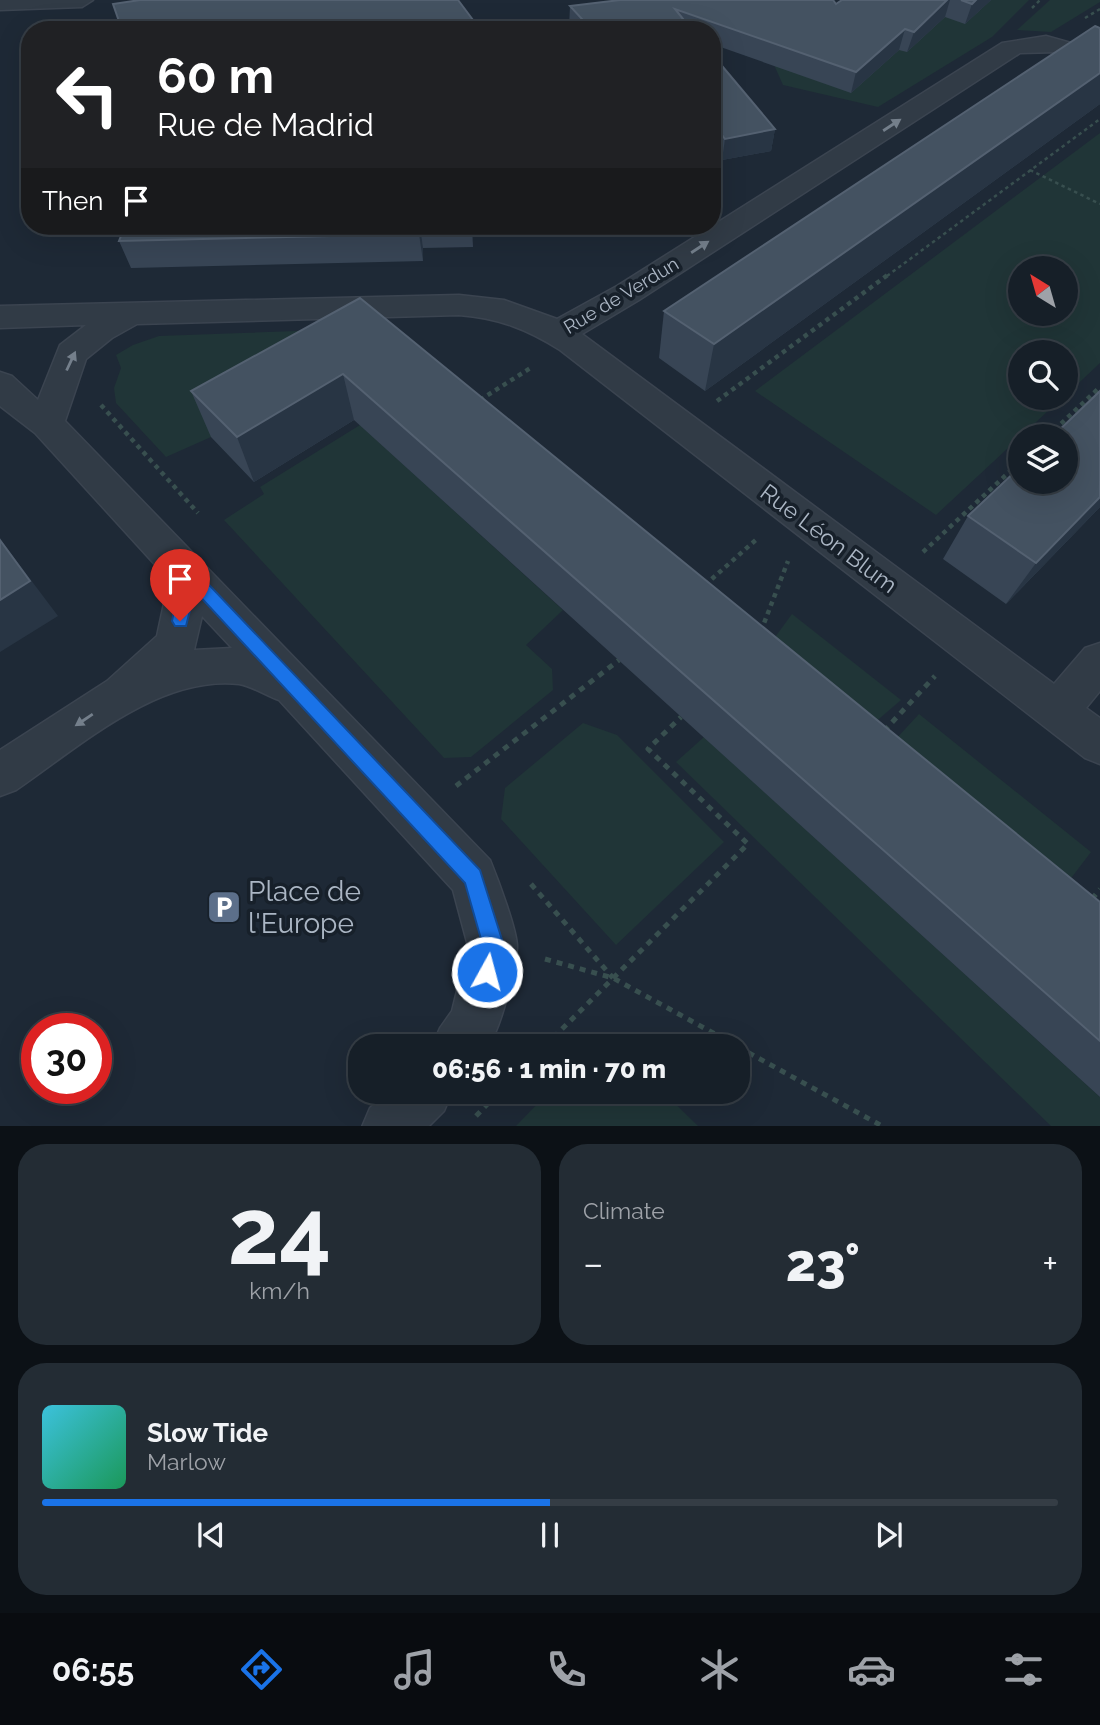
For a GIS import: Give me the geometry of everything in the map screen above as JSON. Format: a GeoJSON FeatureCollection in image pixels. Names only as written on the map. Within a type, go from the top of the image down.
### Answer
{"type":"FeatureCollection","features":[{"type":"Feature","properties":{"kind":"street"},"geometry":{"type":"LineString","coordinates":[[0,3],[82,0]]}},
{"type":"Feature","properties":{"kind":"street","name":"Rue de Verdun"},"geometry":{"type":"LineString","coordinates":[[721,234],[1011,48],[1027,43],[1053,43],[1100,60]]}},
{"type":"Feature","properties":{"kind":"street","name":"Rue de Verdun"},"geometry":{"type":"LineString","coordinates":[[0,317],[494,306],[530,317],[558,334],[719,235]]}},
{"type":"Feature","properties":{"kind":"street"},"geometry":{"type":"LineString","coordinates":[[47,424],[72,353],[101,330],[132,314]]}},
{"type":"Feature","properties":{"kind":"street","name":"Rue Léon Blum"},"geometry":{"type":"LineString","coordinates":[[558,334],[1100,744]]}},
{"type":"Feature","properties":{"kind":"street"},"geometry":{"type":"LineString","coordinates":[[0,384],[14,400],[47,424],[473,877],[494,946],[474,1023],[466,1034]]}},
{"type":"Feature","properties":{"kind":"street"},"geometry":{"type":"LineString","coordinates":[[0,775],[122,694],[176,645],[190,574]]}},
{"type":"Feature","properties":{"kind":"street"},"geometry":{"type":"LineString","coordinates":[[1057,711],[1100,661]]}},
{"type":"Feature","properties":{"kind":"street"},"geometry":{"type":"LineString","coordinates":[[122,694],[186,669],[242,666],[295,687]]}},
{"type":"Feature","properties":{"kind":"street"},"geometry":{"type":"LineString","coordinates":[[389,1126],[412,1104]]}},
{"type":"Feature","properties":{"kind":"path"},"geometry":{"type":"LineString","coordinates":[[682,426],[1100,119]]}},
{"type":"Feature","properties":{"kind":"path"},"geometry":{"type":"LineString","coordinates":[[1030,170],[1100,204]]}},
{"type":"Feature","properties":{"kind":"path"},"geometry":{"type":"LineString","coordinates":[[474,404],[513,380]]}},
{"type":"Feature","properties":{"kind":"path"},"geometry":{"type":"LineString","coordinates":[[1061,424],[1100,387]]}},
{"type":"Feature","properties":{"kind":"path"},"geometry":{"type":"LineString","coordinates":[[889,584],[1008,473]]}},
{"type":"Feature","properties":{"kind":"path"},"geometry":{"type":"LineString","coordinates":[[698,591],[790,508]]}},
{"type":"Feature","properties":{"kind":"path"},"geometry":{"type":"LineString","coordinates":[[756,642],[792,552],[790,508]]}},
{"type":"Feature","properties":{"kind":"path"},"geometry":{"type":"LineString","coordinates":[[416,817],[619,660]]}},
{"type":"Feature","properties":{"kind":"path"},"geometry":{"type":"LineString","coordinates":[[883,732],[911,703]]}},
{"type":"Feature","properties":{"kind":"path"},"geometry":{"type":"LineString","coordinates":[[557,1034],[748,844],[648,749],[681,717]]}},
{"type":"Feature","properties":{"kind":"path"},"geometry":{"type":"LineString","coordinates":[[1086,906],[1100,889]]}},
{"type":"Feature","properties":{"kind":"path"},"geometry":{"type":"LineString","coordinates":[[494,946],[613,978],[714,1034]]}},
{"type":"Feature","properties":{"kind":"path"},"geometry":{"type":"LineString","coordinates":[[750,1053],[884,1126]]}},
{"type":"Feature","properties":{"kind":"path"},"geometry":{"type":"LineString","coordinates":[[474,1118],[487,1104]]}},
{"type":"Feature","properties":{"kind":"green space"},"geometry":{"type":"Polygon","coordinates":[[[879,0],[1029,0],[992,37],[878,107],[783,85],[767,49],[879,0]]]}},
{"type":"Feature","properties":{"kind":"green space"},"geometry":{"type":"Polygon","coordinates":[[[1050,0],[1100,2],[1051,32],[1017,30],[1050,0]]]}},
{"type":"Feature","properties":{"kind":"green space"},"geometry":{"type":"Polygon","coordinates":[[[1100,133],[1100,363],[1078,384],[1078,340],[1008,340],[1008,410],[1049,410],[1034,424],[1008,424],[1008,448],[936,515],[755,391],[1100,133]]]}},
{"type":"Feature","properties":{"kind":"green space"},"geometry":{"type":"Polygon","coordinates":[[[326,330],[211,437],[166,457],[116,403],[114,388],[121,368],[116,355],[133,345],[159,336],[326,330]]]}},
{"type":"Feature","properties":{"kind":"green space"},"geometry":{"type":"Polygon","coordinates":[[[360,425],[563,610],[526,645],[552,669],[553,690],[471,757],[444,758],[224,520],[264,494],[260,487],[360,425]]]}},
{"type":"Feature","properties":{"kind":"green space"},"geometry":{"type":"Polygon","coordinates":[[[792,614],[901,700],[859,736],[762,655],[792,614]]]}},
{"type":"Feature","properties":{"kind":"green space"},"geometry":{"type":"Polygon","coordinates":[[[919,714],[1091,852],[1056,898],[882,754],[919,714]]]}},
{"type":"Feature","properties":{"kind":"green space"},"geometry":{"type":"Polygon","coordinates":[[[583,723],[617,735],[724,842],[616,945],[501,819],[505,788],[583,723]]]}},
{"type":"Feature","properties":{"kind":"green space"},"geometry":{"type":"Polygon","coordinates":[[[704,737],[1100,1097],[1100,1126],[1051,1126],[676,762],[704,737]]]}},
{"type":"Feature","properties":{"kind":"green space"},"geometry":{"type":"Polygon","coordinates":[[[537,1104],[675,1104],[698,1126],[516,1126],[537,1104]]]}},
{"type":"Feature","properties":{"kind":"building"},"geometry":{"type":"Polygon","coordinates":[[[140,0],[458,0],[474,21],[119,21],[113,4],[140,0]]]}},
{"type":"Feature","properties":{"kind":"building"},"geometry":{"type":"Polygon","coordinates":[[[620,0],[833,0],[836,4],[842,0],[947,0],[914,32],[905,29],[856,72],[721,25],[721,21],[709,21],[675,9],[685,21],[584,21],[570,6],[620,0]]]}},
{"type":"Feature","properties":{"kind":"building"},"geometry":{"type":"Polygon","coordinates":[[[1095,26],[1100,28],[1100,73],[714,344],[664,311],[1095,26]]]}},
{"type":"Feature","properties":{"kind":"building"},"geometry":{"type":"Polygon","coordinates":[[[721,65],[775,129],[725,139],[721,134],[721,65]]]}},
{"type":"Feature","properties":{"kind":"building"},"geometry":{"type":"Polygon","coordinates":[[[121,235],[376,235],[119,241],[121,235]]]}},
{"type":"Feature","properties":{"kind":"building"},"geometry":{"type":"Polygon","coordinates":[[[360,298],[1100,902],[1100,1041],[343,374],[237,437],[191,391],[360,298]]]}},
{"type":"Feature","properties":{"kind":"building"},"geometry":{"type":"Polygon","coordinates":[[[1100,391],[1100,497],[1036,563],[968,516],[1008,478],[1008,494],[1078,494],[1078,424],[1066,424],[1100,391]]]}},
{"type":"Feature","properties":{"kind":"building"},"geometry":{"type":"Polygon","coordinates":[[[0,540],[30,581],[0,600],[0,540]]]}},
{"type":"Feature","properties":{"kind":"place","name":"Place de l'Europe"},"geometry":{"type":"Point","coordinates":[224,907]}},
{"type":"Feature","properties":{"kind":"route"},"geometry":{"type":"LineString","coordinates":[[180,621],[190,574],[473,877],[494,946],[487,972]]}}]}
